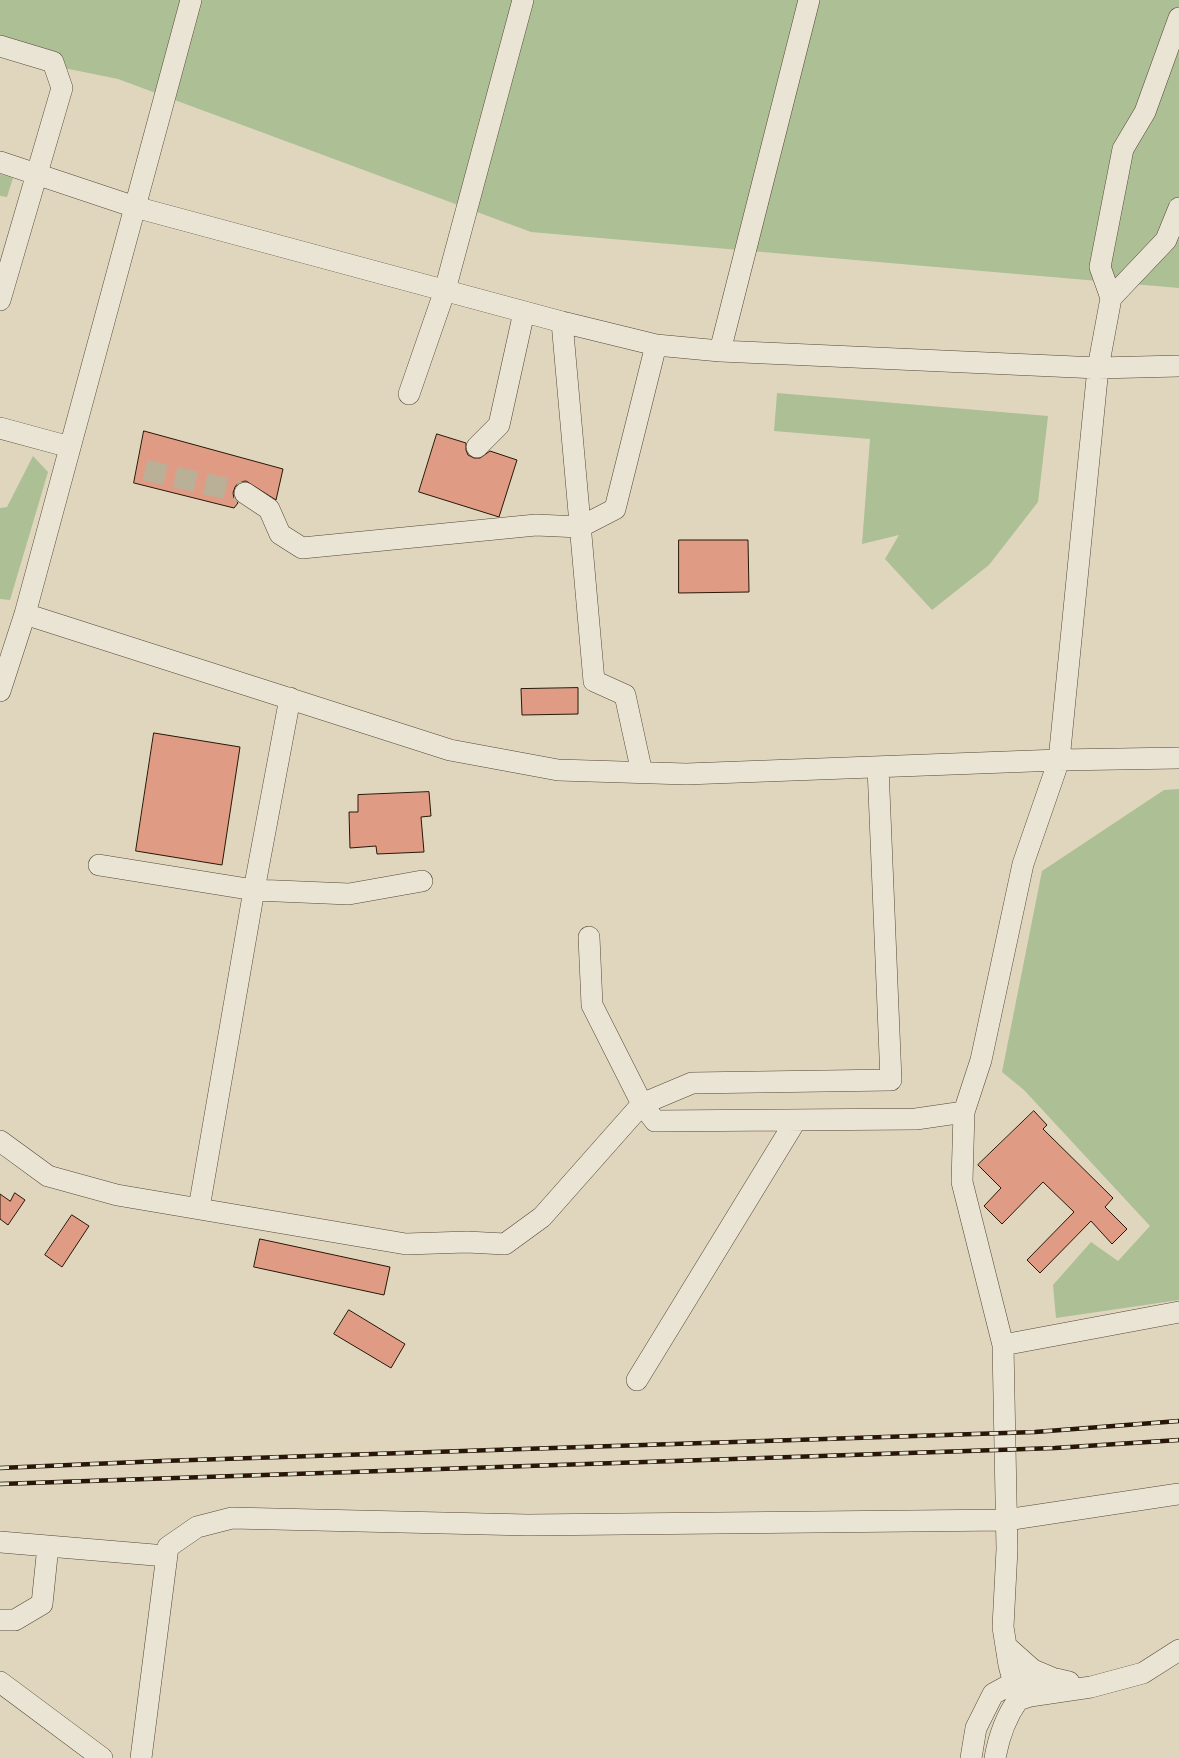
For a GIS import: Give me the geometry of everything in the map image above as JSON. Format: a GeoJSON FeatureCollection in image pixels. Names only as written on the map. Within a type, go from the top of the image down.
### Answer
{"type":"FeatureCollection","features":[{"type":"Feature","properties":{"kind":"street"},"geometry":{"type":"LineString","coordinates":[[0,691],[25,614],[191,0]]}},
{"type":"Feature","properties":{"kind":"street"},"geometry":{"type":"LineString","coordinates":[[409,394],[445,290],[523,0]]}},
{"type":"Feature","properties":{"kind":"street"},"geometry":{"type":"LineString","coordinates":[[720,351],[809,0]]}},
{"type":"Feature","properties":{"kind":"street"},"geometry":{"type":"LineString","coordinates":[[995,1758],[999,1736],[1007,1715],[1011,1690],[994,1655],[1004,1636],[1007,1549],[1003,1345],[962,1182],[964,1112],[981,1060],[1022,864],[1059,760],[1098,368],[1111,298],[1100,268],[1123,149],[1144,112],[1179,18]]}},
{"type":"Feature","properties":{"kind":"street"},"geometry":{"type":"LineString","coordinates":[[0,46],[53,62],[62,88],[0,300]]}},
{"type":"Feature","properties":{"kind":"street"},"geometry":{"type":"LineString","coordinates":[[0,162],[135,207],[524,312],[656,345],[720,351],[1098,368],[1179,366]]}},
{"type":"Feature","properties":{"kind":"street"},"geometry":{"type":"LineString","coordinates":[[1111,298],[1166,240],[1179,208]]}},
{"type":"Feature","properties":{"kind":"street"},"geometry":{"type":"LineString","coordinates":[[477,447],[499,425],[524,312]]}},
{"type":"Feature","properties":{"kind":"street"},"geometry":{"type":"LineString","coordinates":[[562,322],[594,681],[625,694],[642,773]]}},
{"type":"Feature","properties":{"kind":"street"},"geometry":{"type":"LineString","coordinates":[[245,493],[269,509],[280,534],[302,548],[536,525],[580,527],[615,509],[656,345]]}},
{"type":"Feature","properties":{"kind":"street"},"geometry":{"type":"LineString","coordinates":[[0,428],[70,447]]}},
{"type":"Feature","properties":{"kind":"street"},"geometry":{"type":"LineString","coordinates":[[25,614],[450,750],[558,770],[686,774],[1059,760],[1179,758]]}},
{"type":"Feature","properties":{"kind":"street"},"geometry":{"type":"LineString","coordinates":[[198,1208],[254,890],[290,698]]}},
{"type":"Feature","properties":{"kind":"street"},"geometry":{"type":"LineString","coordinates":[[0,1141],[48,1176],[117,1195],[406,1244],[467,1242],[505,1244],[542,1217],[642,1104],[692,1083],[891,1080],[878,767]]}},
{"type":"Feature","properties":{"kind":"street"},"geometry":{"type":"LineString","coordinates":[[99,865],[254,890],[349,894],[422,881]]}},
{"type":"Feature","properties":{"kind":"street"},"geometry":{"type":"LineString","coordinates":[[589,937],[592,1006],[642,1104],[655,1121],[916,1119],[964,1112]]}},
{"type":"Feature","properties":{"kind":"street"},"geometry":{"type":"LineString","coordinates":[[637,1380],[796,1120]]}},
{"type":"Feature","properties":{"kind":"street"},"geometry":{"type":"LineString","coordinates":[[1003,1345],[1179,1312]]}},
{"type":"Feature","properties":{"kind":"street"},"geometry":{"type":"LineString","coordinates":[[140,1758],[168,1547],[197,1527],[232,1518],[528,1526],[1006,1520],[1179,1494]]}},
{"type":"Feature","properties":{"kind":"street"},"geometry":{"type":"LineString","coordinates":[[0,1542],[166,1556]]}},
{"type":"Feature","properties":{"kind":"street"},"geometry":{"type":"LineString","coordinates":[[0,1620],[15,1620],[42,1604],[48,1546]]}},
{"type":"Feature","properties":{"kind":"street"},"geometry":{"type":"LineString","coordinates":[[1004,1636],[1033,1670],[1056,1679],[1091,1687]]}},
{"type":"Feature","properties":{"kind":"street"},"geometry":{"type":"LineString","coordinates":[[1011,1690],[1030,1696],[1091,1687],[1143,1673],[1179,1650]]}},
{"type":"Feature","properties":{"kind":"street"},"geometry":{"type":"LineString","coordinates":[[971,1758],[976,1728],[993,1694],[1011,1690],[1026,1680],[1056,1679]]}},
{"type":"Feature","properties":{"kind":"street"},"geometry":{"type":"LineString","coordinates":[[0,1682],[98,1756],[115,1758]]}},
{"type":"Feature","properties":{"kind":"green space"},"geometry":{"type":"Polygon","coordinates":[[[0,0],[1179,0],[1179,288],[531,232],[118,79],[0,55],[0,0]]]}},
{"type":"Feature","properties":{"kind":"green space"},"geometry":{"type":"Polygon","coordinates":[[[0,174],[13,178],[7,197],[0,196],[0,174]]]}},
{"type":"Feature","properties":{"kind":"green space"},"geometry":{"type":"Polygon","coordinates":[[[777,393],[1048,416],[1038,502],[989,565],[932,610],[885,559],[899,535],[862,544],[870,439],[774,431],[777,393]]]}},
{"type":"Feature","properties":{"kind":"green space"},"geometry":{"type":"Polygon","coordinates":[[[33,456],[48,472],[10,600],[0,599],[0,508],[7,507],[33,456]]]}},
{"type":"Feature","properties":{"kind":"green space"},"geometry":{"type":"Polygon","coordinates":[[[1179,789],[1179,1300],[1056,1318],[1053,1285],[1091,1242],[1118,1261],[1150,1226],[1024,1090],[1002,1072],[1042,871],[1164,790],[1179,789]]]}},
{"type":"Feature","properties":{"kind":"building"},"geometry":{"type":"Polygon","coordinates":[[[144,431],[283,469],[276,500],[246,481],[239,482],[235,487],[233,493],[234,498],[238,503],[234,508],[134,483],[144,431]]]}},
{"type":"Feature","properties":{"kind":"building"},"geometry":{"type":"Polygon","coordinates":[[[437,434],[466,443],[468,455],[474,458],[480,458],[490,451],[517,460],[499,517],[419,492],[437,434]]]}},
{"type":"Feature","properties":{"kind":"building"},"geometry":{"type":"Polygon","coordinates":[[[679,540],[748,540],[749,592],[679,593],[679,540]]]}},
{"type":"Feature","properties":{"kind":"building"},"geometry":{"type":"Polygon","coordinates":[[[578,688],[578,714],[522,715],[521,689],[578,688]]]}},
{"type":"Feature","properties":{"kind":"building"},"geometry":{"type":"Polygon","coordinates":[[[154,733],[240,747],[222,865],[136,851],[154,733]]]}},
{"type":"Feature","properties":{"kind":"building"},"geometry":{"type":"Polygon","coordinates":[[[429,792],[431,816],[421,817],[424,852],[377,854],[376,846],[350,848],[349,812],[358,812],[358,795],[429,792]]]}},
{"type":"Feature","properties":{"kind":"building"},"geometry":{"type":"Polygon","coordinates":[[[1034,1111],[1047,1125],[1043,1129],[1113,1198],[1105,1207],[1127,1229],[1112,1244],[1091,1221],[1040,1273],[1027,1260],[1074,1212],[1043,1182],[1002,1224],[984,1206],[1001,1188],[978,1165],[1034,1111]]]}},
{"type":"Feature","properties":{"kind":"building"},"geometry":{"type":"Polygon","coordinates":[[[15,1193],[25,1200],[8,1225],[0,1219],[0,1194],[10,1201],[15,1193]]]}},
{"type":"Feature","properties":{"kind":"building"},"geometry":{"type":"Polygon","coordinates":[[[72,1215],[89,1226],[62,1267],[45,1255],[72,1215]]]}},
{"type":"Feature","properties":{"kind":"building"},"geometry":{"type":"Polygon","coordinates":[[[260,1239],[390,1267],[384,1295],[254,1267],[260,1239]]]}},
{"type":"Feature","properties":{"kind":"building"},"geometry":{"type":"Polygon","coordinates":[[[349,1310],[405,1344],[391,1368],[334,1334],[349,1310]]]}},
{"type":"Feature","properties":{"kind":"tunnel"},"geometry":{"type":"LineString","coordinates":[[145,470],[245,493]]}},
{"type":"Feature","properties":{"kind":"railway"},"geometry":{"type":"LineString","coordinates":[[0,1468],[162,1461],[1035,1432],[1179,1421]]}},
{"type":"Feature","properties":{"kind":"railway"},"geometry":{"type":"LineString","coordinates":[[0,1484],[1055,1448],[1179,1440]]}}]}
